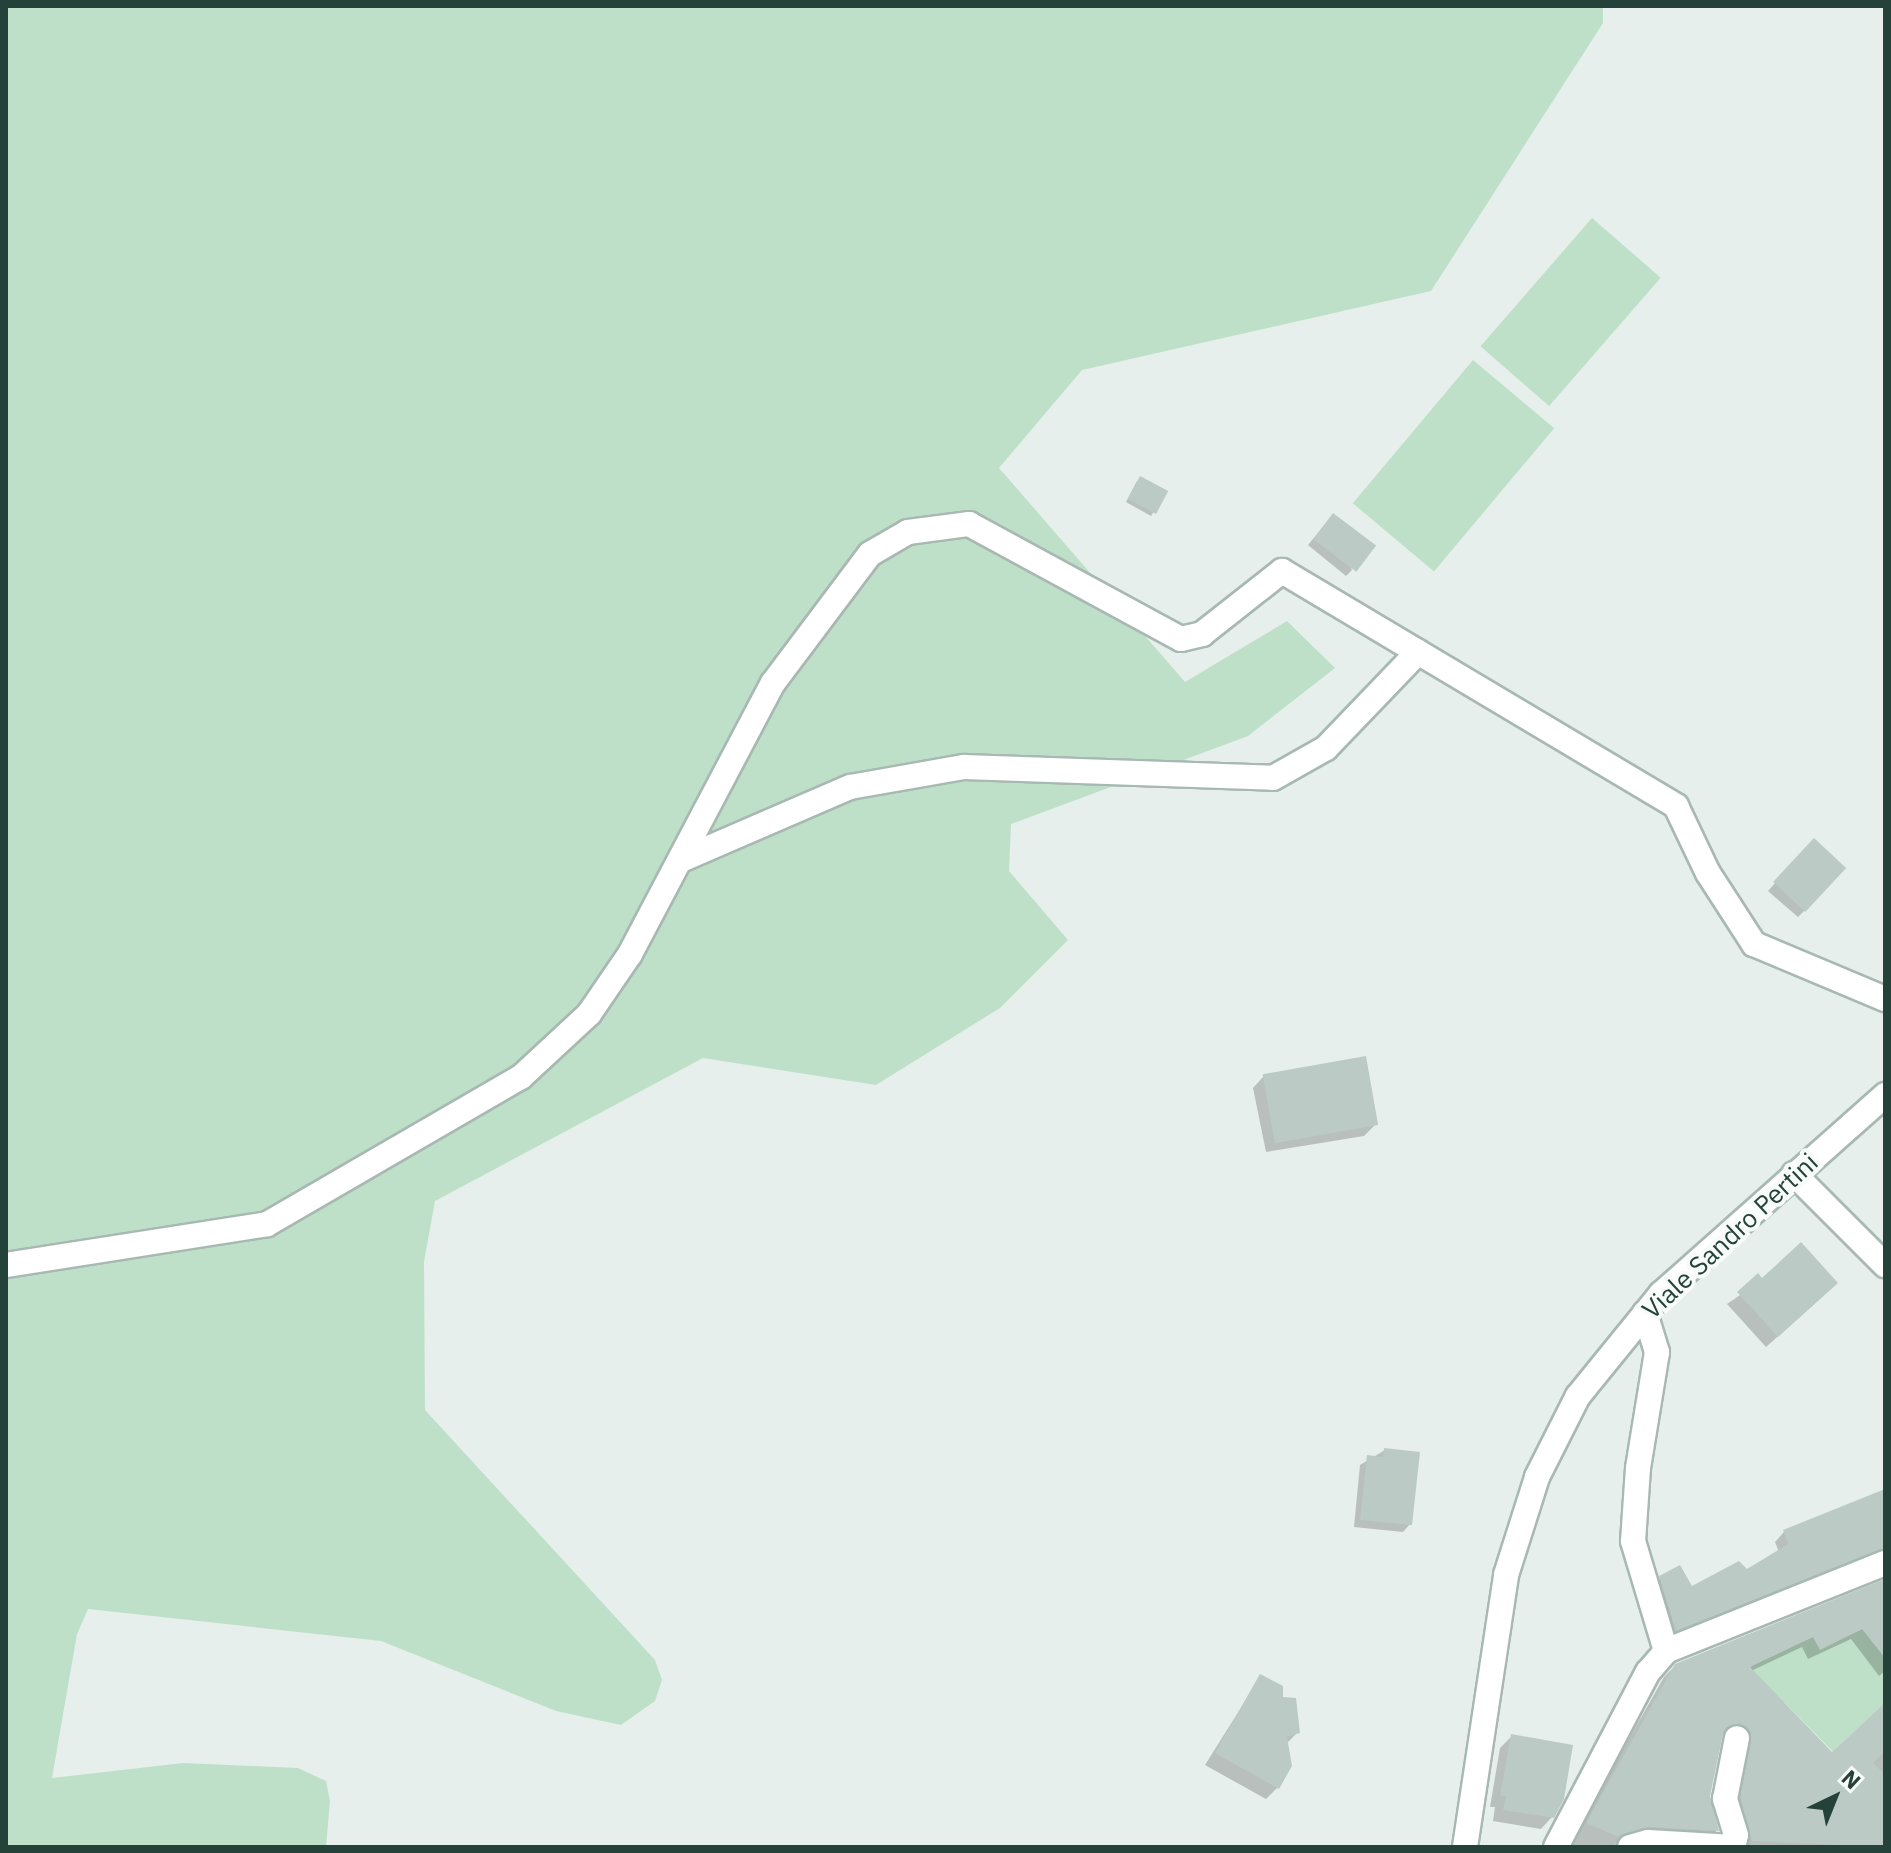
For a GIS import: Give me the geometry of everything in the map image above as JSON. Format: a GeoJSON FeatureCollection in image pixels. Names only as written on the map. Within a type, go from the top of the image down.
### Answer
{"type":"FeatureCollection","features":[{"type":"Feature","properties":{"kind":"street"},"geometry":{"type":"LineString","coordinates":[[6,1265],[267,1224],[521,1077],[589,1014],[630,954],[773,683],[870,554],[908,532],[969,524],[1181,639],[1202,634],[1282,571],[1676,806],[1708,873],[1754,944],[1885,999]]}},
{"type":"Feature","properties":{"kind":"street"},"geometry":{"type":"LineString","coordinates":[[681,860],[850,787],[964,767],[1273,778],[1326,748],[1418,652]]}},
{"type":"Feature","properties":{"kind":"street","name":"Viale Sandro Pertini"},"geometry":{"type":"LineString","coordinates":[[1465,1847],[1506,1575],[1537,1477],[1578,1396],[1645,1313],[1794,1174],[1885,1095]]}},
{"type":"Feature","properties":{"kind":"street"},"geometry":{"type":"LineString","coordinates":[[1794,1174],[1885,1265]]}},
{"type":"Feature","properties":{"kind":"street"},"geometry":{"type":"LineString","coordinates":[[1645,1313],[1657,1352],[1638,1468],[1633,1541],[1666,1651]]}},
{"type":"Feature","properties":{"kind":"street"},"geometry":{"type":"LineString","coordinates":[[1556,1847],[1648,1672],[1666,1651],[1885,1563]]}},
{"type":"Feature","properties":{"kind":"street"},"geometry":{"type":"LineString","coordinates":[[1630,1847],[1648,1842],[1734,1847],[1736,1835],[1725,1799],[1737,1738]]}},
{"type":"Feature","properties":{"kind":"green space"},"geometry":{"type":"Polygon","coordinates":[[[6,6],[1603,6],[1603,23],[1431,291],[1082,370],[999,468],[1185,682],[1287,621],[1335,668],[1248,736],[1011,824],[1009,871],[1068,940],[1000,1008],[876,1085],[703,1058],[435,1201],[424,1262],[425,1410],[655,1660],[662,1680],[655,1701],[621,1725],[556,1711],[381,1641],[88,1609],[77,1634],[52,1778],[183,1763],[298,1768],[326,1781],[330,1801],[326,1847],[6,1847],[6,6]]]}},
{"type":"Feature","properties":{"kind":"green space"},"geometry":{"type":"Polygon","coordinates":[[[1592,218],[1661,278],[1549,406],[1480,346],[1592,218]]]}},
{"type":"Feature","properties":{"kind":"green space"},"geometry":{"type":"Polygon","coordinates":[[[1473,360],[1554,428],[1434,571],[1353,503],[1473,360]]]}},
{"type":"Feature","properties":{"kind":"green space"},"geometry":{"type":"Polygon","coordinates":[[[1865,1628],[1885,1658],[1885,1718],[1876,1712],[1835,1749],[1851,1770],[1785,1703],[1741,1677],[1756,1662],[1813,1637],[1820,1649],[1865,1628]]]}},
{"type":"Feature","properties":{"kind":"building"},"geometry":{"type":"Polygon","coordinates":[[[1140,476],[1168,491],[1156,514],[1128,499],[1140,476]]]}},
{"type":"Feature","properties":{"kind":"building"},"geometry":{"type":"Polygon","coordinates":[[[1333,513],[1376,545],[1356,572],[1313,539],[1333,513]]]}},
{"type":"Feature","properties":{"kind":"building"},"geometry":{"type":"Polygon","coordinates":[[[1814,838],[1846,868],[1805,912],[1773,882],[1814,838]]]}},
{"type":"Feature","properties":{"kind":"building"},"geometry":{"type":"Polygon","coordinates":[[[1366,1056],[1378,1125],[1275,1143],[1263,1074],[1366,1056]]]}},
{"type":"Feature","properties":{"kind":"building"},"geometry":{"type":"Polygon","coordinates":[[[1801,1242],[1838,1283],[1778,1337],[1737,1292],[1758,1273],[1762,1278],[1801,1242]]]}},
{"type":"Feature","properties":{"kind":"building"},"geometry":{"type":"Polygon","coordinates":[[[1384,1448],[1420,1452],[1412,1525],[1360,1520],[1367,1455],[1383,1457],[1384,1448]]]}},
{"type":"Feature","properties":{"kind":"building"},"geometry":{"type":"Polygon","coordinates":[[[1885,1489],[1885,1548],[1676,1631],[1659,1576],[1680,1565],[1692,1586],[1739,1561],[1747,1569],[1788,1544],[1783,1530],[1885,1489]]]}},
{"type":"Feature","properties":{"kind":"building"},"geometry":{"type":"Polygon","coordinates":[[[1885,1579],[1885,1658],[1862,1629],[1820,1650],[1813,1637],[1750,1667],[1832,1752],[1885,1703],[1885,1751],[1873,1763],[1885,1774],[1885,1847],[1752,1841],[1740,1798],[1751,1734],[1739,1723],[1723,1734],[1710,1796],[1719,1831],[1648,1827],[1619,1837],[1586,1823],[1675,1664],[1885,1579]]]}},
{"type":"Feature","properties":{"kind":"building"},"geometry":{"type":"Polygon","coordinates":[[[1260,1674],[1283,1686],[1283,1697],[1296,1698],[1300,1733],[1287,1737],[1292,1766],[1279,1789],[1215,1753],[1260,1674]]]}},
{"type":"Feature","properties":{"kind":"building"},"geometry":{"type":"Polygon","coordinates":[[[1511,1734],[1573,1745],[1564,1799],[1554,1818],[1503,1810],[1506,1796],[1500,1796],[1511,1734]]]}}]}
